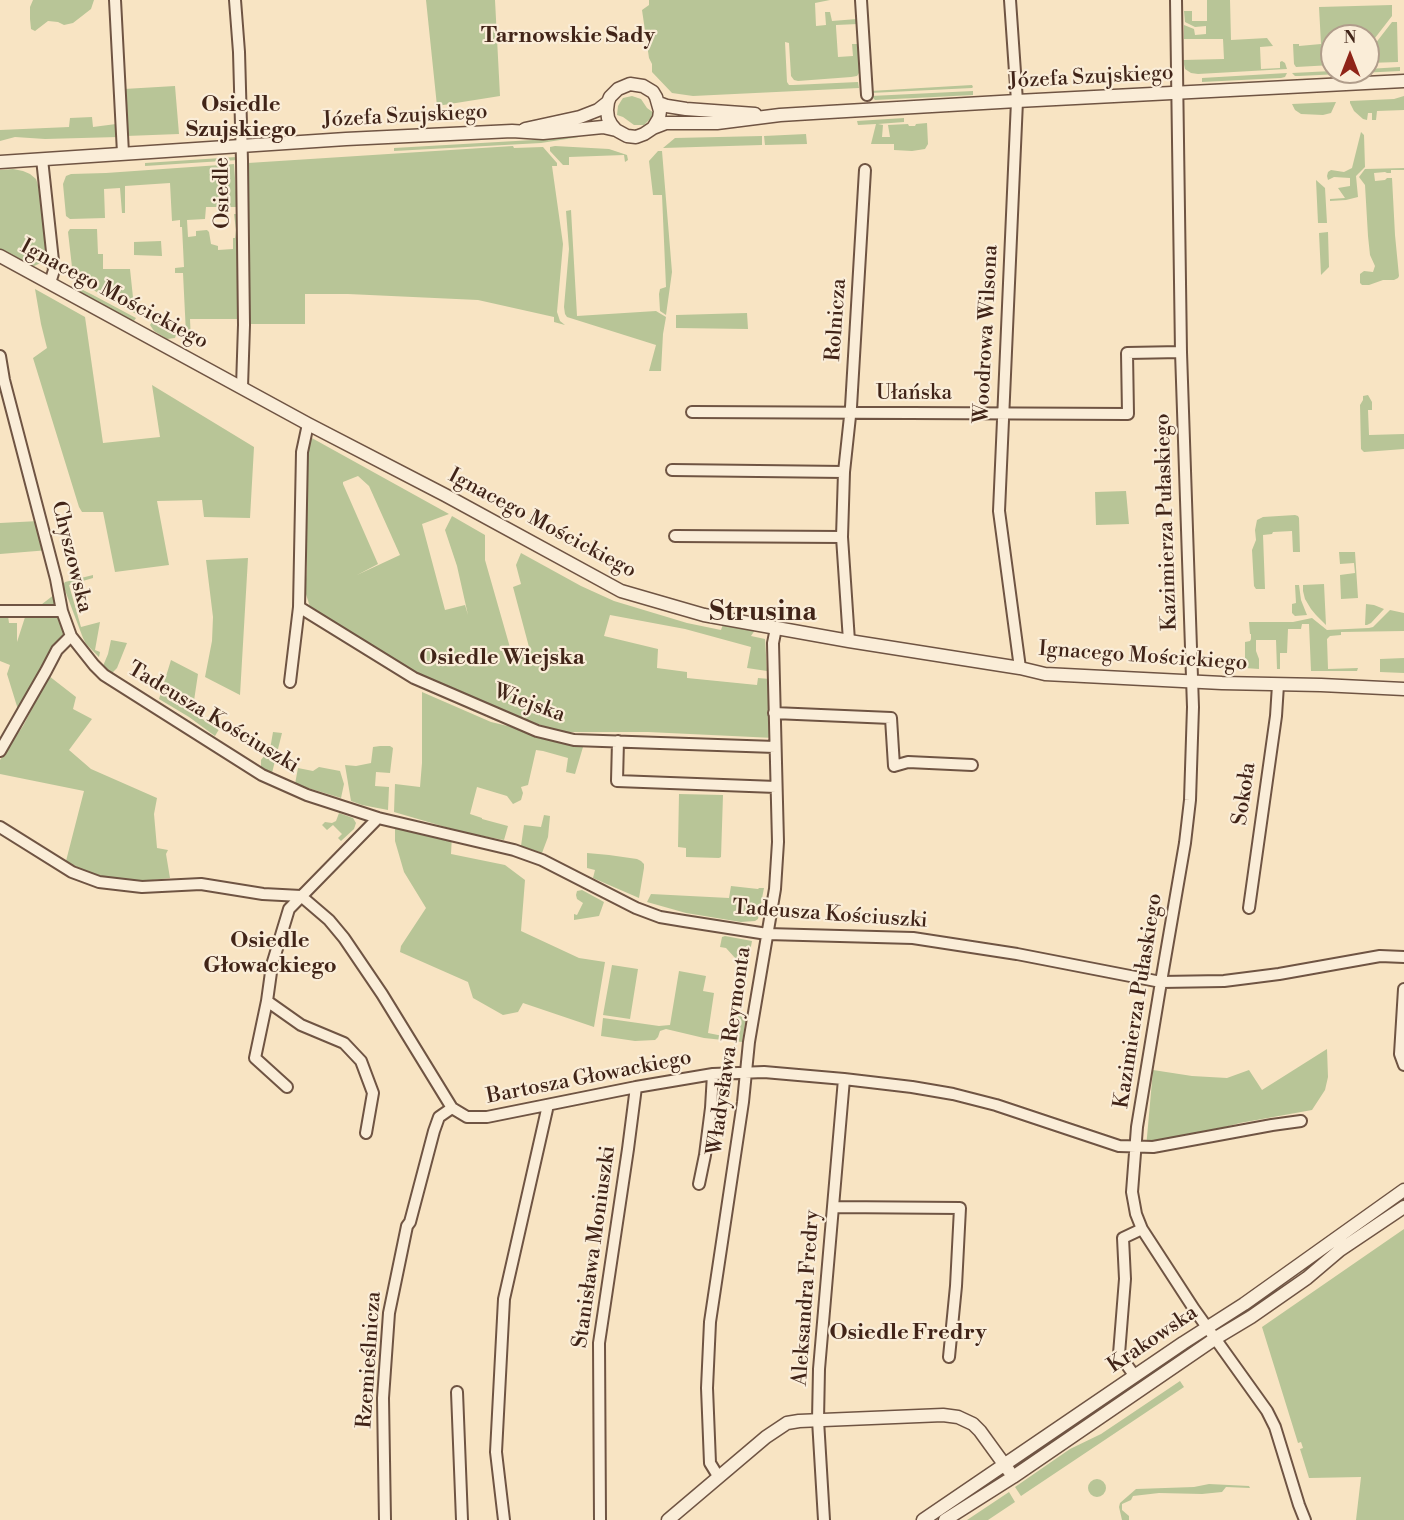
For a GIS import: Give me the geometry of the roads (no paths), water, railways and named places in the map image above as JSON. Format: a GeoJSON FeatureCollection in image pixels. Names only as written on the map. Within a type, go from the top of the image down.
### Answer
{"type":"FeatureCollection","features":[{"type":"Feature","properties":{"kind":"street"},"geometry":{"type":"LineString","coordinates":[[116,0],[123,153]]}},
{"type":"Feature","properties":{"kind":"street","name":"Osiedle"},"geometry":{"type":"LineString","coordinates":[[235,0],[242,145],[244,324],[242,387]]}},
{"type":"Feature","properties":{"kind":"street"},"geometry":{"type":"LineString","coordinates":[[861,0],[867,95]]}},
{"type":"Feature","properties":{"kind":"street","name":"Woodrowa Wilsona"},"geometry":{"type":"LineString","coordinates":[[1010,0],[1017,101],[999,511],[1020,668]]}},
{"type":"Feature","properties":{"kind":"street","name":"Kazimierza Pułaskiego"},"geometry":{"type":"LineString","coordinates":[[1176,0],[1181,352],[1193,707],[1188,821],[1135,1148],[1132,1192],[1136,1214],[1142,1229],[1263,1403],[1278,1435],[1305,1520]]}},
{"type":"Feature","properties":{"kind":"street","name":"Józefa Szujskiego"},"geometry":{"type":"LineString","coordinates":[[0,162],[242,145],[518,131],[543,134],[603,127],[627,136],[636,136],[666,123],[717,123],[780,116],[1017,101],[1404,81]]}},
{"type":"Feature","properties":{"kind":"street","name":"Józefa Szujskiego"},"geometry":{"type":"LineString","coordinates":[[518,131],[580,117],[598,110],[618,89],[630,84],[648,88],[653,92],[659,104],[667,106],[780,116]]}},
{"type":"Feature","properties":{"kind":"street"},"geometry":{"type":"LineString","coordinates":[[608,102],[608,118],[616,130]]}},
{"type":"Feature","properties":{"kind":"street"},"geometry":{"type":"LineString","coordinates":[[653,128],[659,118],[659,104]]}},
{"type":"Feature","properties":{"kind":"street"},"geometry":{"type":"LineString","coordinates":[[42,159],[54,270],[50,283]]}},
{"type":"Feature","properties":{"kind":"street","name":"Rolnicza"},"geometry":{"type":"LineString","coordinates":[[849,641],[842,537],[844,472],[851,414],[866,170]]}},
{"type":"Feature","properties":{"kind":"street","name":"Ignacego Mościckiego"},"geometry":{"type":"LineString","coordinates":[[0,256],[621,591],[704,615],[1045,674],[1404,689]]}},
{"type":"Feature","properties":{"kind":"street","name":"Ułańska"},"geometry":{"type":"LineString","coordinates":[[692,412],[1128,414],[1127,352],[1181,352]]}},
{"type":"Feature","properties":{"kind":"street","name":"Chyszowska"},"geometry":{"type":"LineString","coordinates":[[0,356],[4,380],[62,610],[71,636],[57,650],[0,751]]}},
{"type":"Feature","properties":{"kind":"street"},"geometry":{"type":"LineString","coordinates":[[290,682],[299,607],[302,452],[308,424]]}},
{"type":"Feature","properties":{"kind":"street"},"geometry":{"type":"LineString","coordinates":[[672,470],[844,472]]}},
{"type":"Feature","properties":{"kind":"street"},"geometry":{"type":"LineString","coordinates":[[675,536],[842,537]]}},
{"type":"Feature","properties":{"kind":"street","name":"Wiejska"},"geometry":{"type":"LineString","coordinates":[[299,607],[414,678],[537,731],[574,740],[775,747]]}},
{"type":"Feature","properties":{"kind":"street"},"geometry":{"type":"LineString","coordinates":[[0,611],[62,610]]}},
{"type":"Feature","properties":{"kind":"street","name":"Władysława Reymonta"},"geometry":{"type":"LineString","coordinates":[[718,1476],[710,1462],[707,1388],[710,1322],[750,1033],[775,889],[778,842],[773,643],[776,628]]}},
{"type":"Feature","properties":{"kind":"street","name":"Tadeusza Kościuszki"},"geometry":{"type":"LineString","coordinates":[[71,636],[104,675],[262,775],[307,795],[378,818],[523,853],[542,860],[636,908],[660,917],[767,934],[914,938],[1013,953],[1161,982],[1224,981],[1380,956],[1404,957]]}},
{"type":"Feature","properties":{"kind":"street","name":"Sokoła"},"geometry":{"type":"LineString","coordinates":[[1249,908],[1276,716],[1278,685]]}},
{"type":"Feature","properties":{"kind":"street"},"geometry":{"type":"LineString","coordinates":[[774,713],[891,718],[894,766],[908,762],[972,765]]}},
{"type":"Feature","properties":{"kind":"street"},"geometry":{"type":"LineString","coordinates":[[618,741],[617,781],[776,787]]}},
{"type":"Feature","properties":{"kind":"street"},"geometry":{"type":"LineString","coordinates":[[287,1088],[255,1058],[272,965],[289,909],[378,818]]}},
{"type":"Feature","properties":{"kind":"street"},"geometry":{"type":"LineString","coordinates":[[0,827],[72,872],[99,882],[142,887],[201,884],[263,894],[301,896],[344,938],[382,994],[452,1108]]}},
{"type":"Feature","properties":{"kind":"street"},"geometry":{"type":"LineString","coordinates":[[1404,989],[1400,1054],[1404,1065]]}},
{"type":"Feature","properties":{"kind":"street"},"geometry":{"type":"LineString","coordinates":[[267,1001],[301,1025],[344,1043],[361,1061],[373,1093],[366,1133]]}},
{"type":"Feature","properties":{"kind":"street","name":"Bartosza Głowackiego"},"geometry":{"type":"LineString","coordinates":[[452,1108],[467,1117],[487,1118],[636,1087],[712,1074],[776,1072],[912,1086],[953,1094],[1119,1146],[1135,1148],[1153,1147],[1301,1121]]}},
{"type":"Feature","properties":{"kind":"street"},"geometry":{"type":"LineString","coordinates":[[699,1184],[711,1108],[712,1074]]}},
{"type":"Feature","properties":{"kind":"street","name":"Aleksandra Fredry"},"geometry":{"type":"LineString","coordinates":[[824,1520],[818,1420],[819,1369],[844,1079]]}},
{"type":"Feature","properties":{"kind":"street","name":"Stanisława Moniuszki"},"geometry":{"type":"LineString","coordinates":[[600,1520],[599,1343],[636,1087]]}},
{"type":"Feature","properties":{"kind":"street"},"geometry":{"type":"LineString","coordinates":[[504,1520],[496,1452],[504,1299],[548,1106]]}},
{"type":"Feature","properties":{"kind":"street","name":"Rzemieślnicza"},"geometry":{"type":"LineString","coordinates":[[385,1520],[383,1398],[389,1313],[407,1226],[434,1131],[440,1117],[452,1108]]}},
{"type":"Feature","properties":{"kind":"street","name":"Krakowska"},"geometry":{"type":"LineString","coordinates":[[923,1520],[1134,1375],[1242,1305],[1404,1190]]}},
{"type":"Feature","properties":{"kind":"street"},"geometry":{"type":"LineString","coordinates":[[834,1207],[960,1208],[949,1357]]}},
{"type":"Feature","properties":{"kind":"street","name":"Krakowska"},"geometry":{"type":"LineString","coordinates":[[945,1520],[1013,1477],[1216,1338],[1251,1317],[1307,1278],[1340,1250],[1404,1207]]}},
{"type":"Feature","properties":{"kind":"street"},"geometry":{"type":"LineString","coordinates":[[1134,1375],[1119,1354],[1125,1279],[1123,1238],[1142,1229]]}},
{"type":"Feature","properties":{"kind":"street"},"geometry":{"type":"LineString","coordinates":[[457,1392],[462,1520]]}},
{"type":"Feature","properties":{"kind":"street"},"geometry":{"type":"LineString","coordinates":[[668,1520],[718,1476],[787,1423],[943,1415],[958,1417],[973,1424],[980,1431],[1013,1477]]}},
{"type":"Feature","properties":{"kind":"district","name":"Tarnowskie Sady"},"geometry":{"type":"Point","coordinates":[568,37]}},
{"type":"Feature","properties":{"kind":"district","name":"Osiedle Szujskiego"},"geometry":{"type":"Point","coordinates":[241,118]}},
{"type":"Feature","properties":{"kind":"district","name":"Strusina"},"geometry":{"type":"Point","coordinates":[763,614]}},
{"type":"Feature","properties":{"kind":"district","name":"Osiedle Wiejska"},"geometry":{"type":"Point","coordinates":[502,659]}},
{"type":"Feature","properties":{"kind":"district","name":"Osiedle Głowackiego"},"geometry":{"type":"Point","coordinates":[270,954]}},
{"type":"Feature","properties":{"kind":"district","name":"Osiedle Fredry"},"geometry":{"type":"Point","coordinates":[908,1334]}}]}
